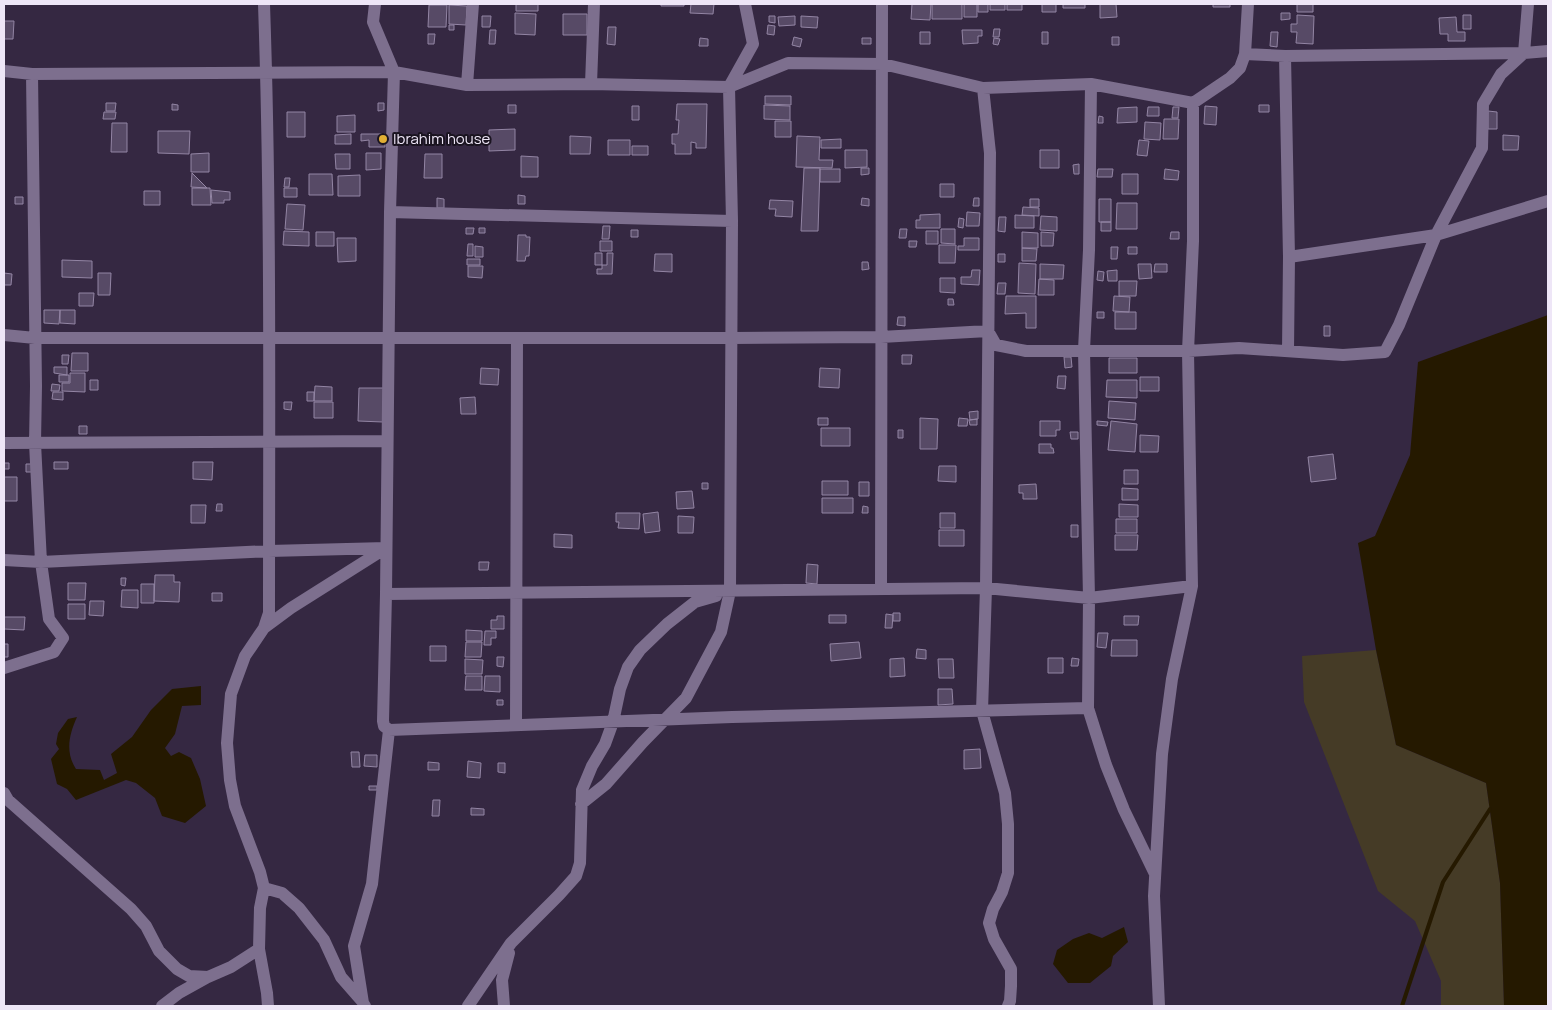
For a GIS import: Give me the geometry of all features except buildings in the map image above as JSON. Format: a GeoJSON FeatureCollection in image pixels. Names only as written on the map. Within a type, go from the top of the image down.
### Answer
{"type":"FeatureCollection","features":[{"type":"Feature","properties":{"kind":"street"},"geometry":{"type":"LineString","coordinates":[[264,4],[270,338],[269,613],[264,628],[246,656],[231,694],[228,743],[230,780],[235,806],[260,872],[264,888],[260,908],[259,949],[268,1006]]}},
{"type":"Feature","properties":{"kind":"street"},"geometry":{"type":"LineString","coordinates":[[375,4],[373,22],[394,72],[388,338],[384,726],[389,730],[1088,708]]}},
{"type":"Feature","properties":{"kind":"street"},"geometry":{"type":"LineString","coordinates":[[468,85],[474,4]]}},
{"type":"Feature","properties":{"kind":"street"},"geometry":{"type":"LineString","coordinates":[[591,84],[594,4]]}},
{"type":"Feature","properties":{"kind":"street"},"geometry":{"type":"LineString","coordinates":[[581,804],[606,784],[643,742],[686,698],[721,632],[730,592],[732,221],[729,88],[753,44],[745,4]]}},
{"type":"Feature","properties":{"kind":"street"},"geometry":{"type":"LineString","coordinates":[[881,588],[882,4]]}},
{"type":"Feature","properties":{"kind":"street"},"geometry":{"type":"LineString","coordinates":[[4,71],[32,74],[394,72],[468,85],[591,84],[729,88],[788,63],[883,64],[983,88],[1091,84],[1193,103],[1230,78],[1240,68],[1245,54],[1248,4]]}},
{"type":"Feature","properties":{"kind":"street"},"geometry":{"type":"LineString","coordinates":[[988,331],[996,345],[1026,351],[1188,351],[1239,348],[1343,355],[1385,352],[1399,325],[1436,235],[1482,148],[1483,104],[1501,74],[1524,54],[1528,4]]}},
{"type":"Feature","properties":{"kind":"street"},"geometry":{"type":"LineString","coordinates":[[1245,54],[1285,56],[1524,54],[1548,51]]}},
{"type":"Feature","properties":{"kind":"street"},"geometry":{"type":"LineString","coordinates":[[1285,56],[1289,257],[1288,351]]}},
{"type":"Feature","properties":{"kind":"street"},"geometry":{"type":"LineString","coordinates":[[4,668],[54,652],[64,638],[49,619],[41,562],[36,443],[32,74]]}},
{"type":"Feature","properties":{"kind":"street"},"geometry":{"type":"LineString","coordinates":[[1091,84],[1089,250],[1084,350],[1089,598],[1088,708],[1106,765],[1124,810],[1155,875]]}},
{"type":"Feature","properties":{"kind":"street"},"geometry":{"type":"LineString","coordinates":[[983,88],[990,154],[986,588],[982,711],[1005,793],[1008,824],[1008,873],[1002,892],[992,909],[989,923],[994,939],[1011,969],[1010,1001],[1008,1006]]}},
{"type":"Feature","properties":{"kind":"street"},"geometry":{"type":"LineString","coordinates":[[1159,1006],[1154,896],[1162,754],[1172,679],[1192,586],[1188,351],[1193,241],[1193,103]]}},
{"type":"Feature","properties":{"kind":"street"},"geometry":{"type":"LineString","coordinates":[[1289,257],[1436,235],[1548,201]]}},
{"type":"Feature","properties":{"kind":"street"},"geometry":{"type":"LineString","coordinates":[[390,212],[732,221]]}},
{"type":"Feature","properties":{"kind":"street"},"geometry":{"type":"LineString","coordinates":[[4,335],[35,338],[732,338],[881,337],[988,331]]}},
{"type":"Feature","properties":{"kind":"street"},"geometry":{"type":"LineString","coordinates":[[516,725],[517,338]]}},
{"type":"Feature","properties":{"kind":"street"},"geometry":{"type":"LineString","coordinates":[[4,444],[387,441]]}},
{"type":"Feature","properties":{"kind":"street"},"geometry":{"type":"LineString","coordinates":[[4,560],[41,562],[269,551],[386,548]]}},
{"type":"Feature","properties":{"kind":"street"},"geometry":{"type":"LineString","coordinates":[[264,628],[386,548]]}},
{"type":"Feature","properties":{"kind":"street"},"geometry":{"type":"LineString","coordinates":[[386,594],[986,588],[1089,598],[1192,586]]}},
{"type":"Feature","properties":{"kind":"street"},"geometry":{"type":"LineString","coordinates":[[468,1006],[511,943],[576,876],[580,863],[582,790],[592,766],[605,744],[628,667],[640,650],[667,624],[695,602],[730,592]]}},
{"type":"Feature","properties":{"kind":"street"},"geometry":{"type":"LineString","coordinates":[[364,1004],[354,946],[372,884],[389,730]]}},
{"type":"Feature","properties":{"kind":"street"},"geometry":{"type":"LineString","coordinates":[[4,793],[8,800],[131,909],[146,926],[159,952],[176,969],[189,976],[208,977]]}},
{"type":"Feature","properties":{"kind":"street"},"geometry":{"type":"LineString","coordinates":[[264,888],[282,894],[299,908],[324,940],[341,976],[364,1004]]}},
{"type":"Feature","properties":{"kind":"street"},"geometry":{"type":"LineString","coordinates":[[504,1006],[502,980],[511,943]]}},
{"type":"Feature","properties":{"kind":"street"},"geometry":{"type":"LineString","coordinates":[[162,1006],[179,993],[208,977],[232,967],[259,949]]}},
{"type":"Feature","properties":{"kind":"shaded area"},"geometry":{"type":"Polygon","coordinates":[[[1548,315],[1548,1006],[1504,1006],[1500,883],[1486,783],[1396,745],[1376,650],[1358,543],[1375,536],[1410,455],[1418,362],[1548,315]]]}},
{"type":"Feature","properties":{"kind":"shaded area"},"geometry":{"type":"Polygon","coordinates":[[[1376,650],[1396,745],[1486,783],[1500,883],[1504,1006],[1441,1006],[1441,981],[1415,921],[1378,891],[1304,702],[1302,656],[1376,650]]]}},
{"type":"Feature","properties":{"kind":"shaded area"},"geometry":{"type":"Polygon","coordinates":[[[201,686],[201,705],[182,706],[175,734],[165,748],[171,756],[179,752],[191,758],[200,779],[206,806],[185,823],[162,816],[155,798],[136,783],[126,780],[76,800],[67,789],[57,784],[51,759],[59,749],[56,744],[58,733],[68,719],[77,717],[69,743],[70,756],[76,769],[100,770],[104,780],[117,773],[111,754],[132,737],[151,710],[172,689],[201,686]]]}},
{"type":"Feature","properties":{"kind":"shaded area"},"geometry":{"type":"Polygon","coordinates":[[[1124,927],[1128,942],[1113,956],[1111,966],[1090,983],[1068,983],[1053,964],[1057,950],[1073,939],[1089,933],[1102,938],[1124,927]]]}},
{"type":"Feature","properties":{"kind":"waterway"},"geometry":{"type":"LineString","coordinates":[[1402,1006],[1443,882],[1490,809]]}},
{"type":"Feature","properties":{"kind":"place","name":"Ibrahim house"},"geometry":{"type":"Point","coordinates":[383,139]}}]}
